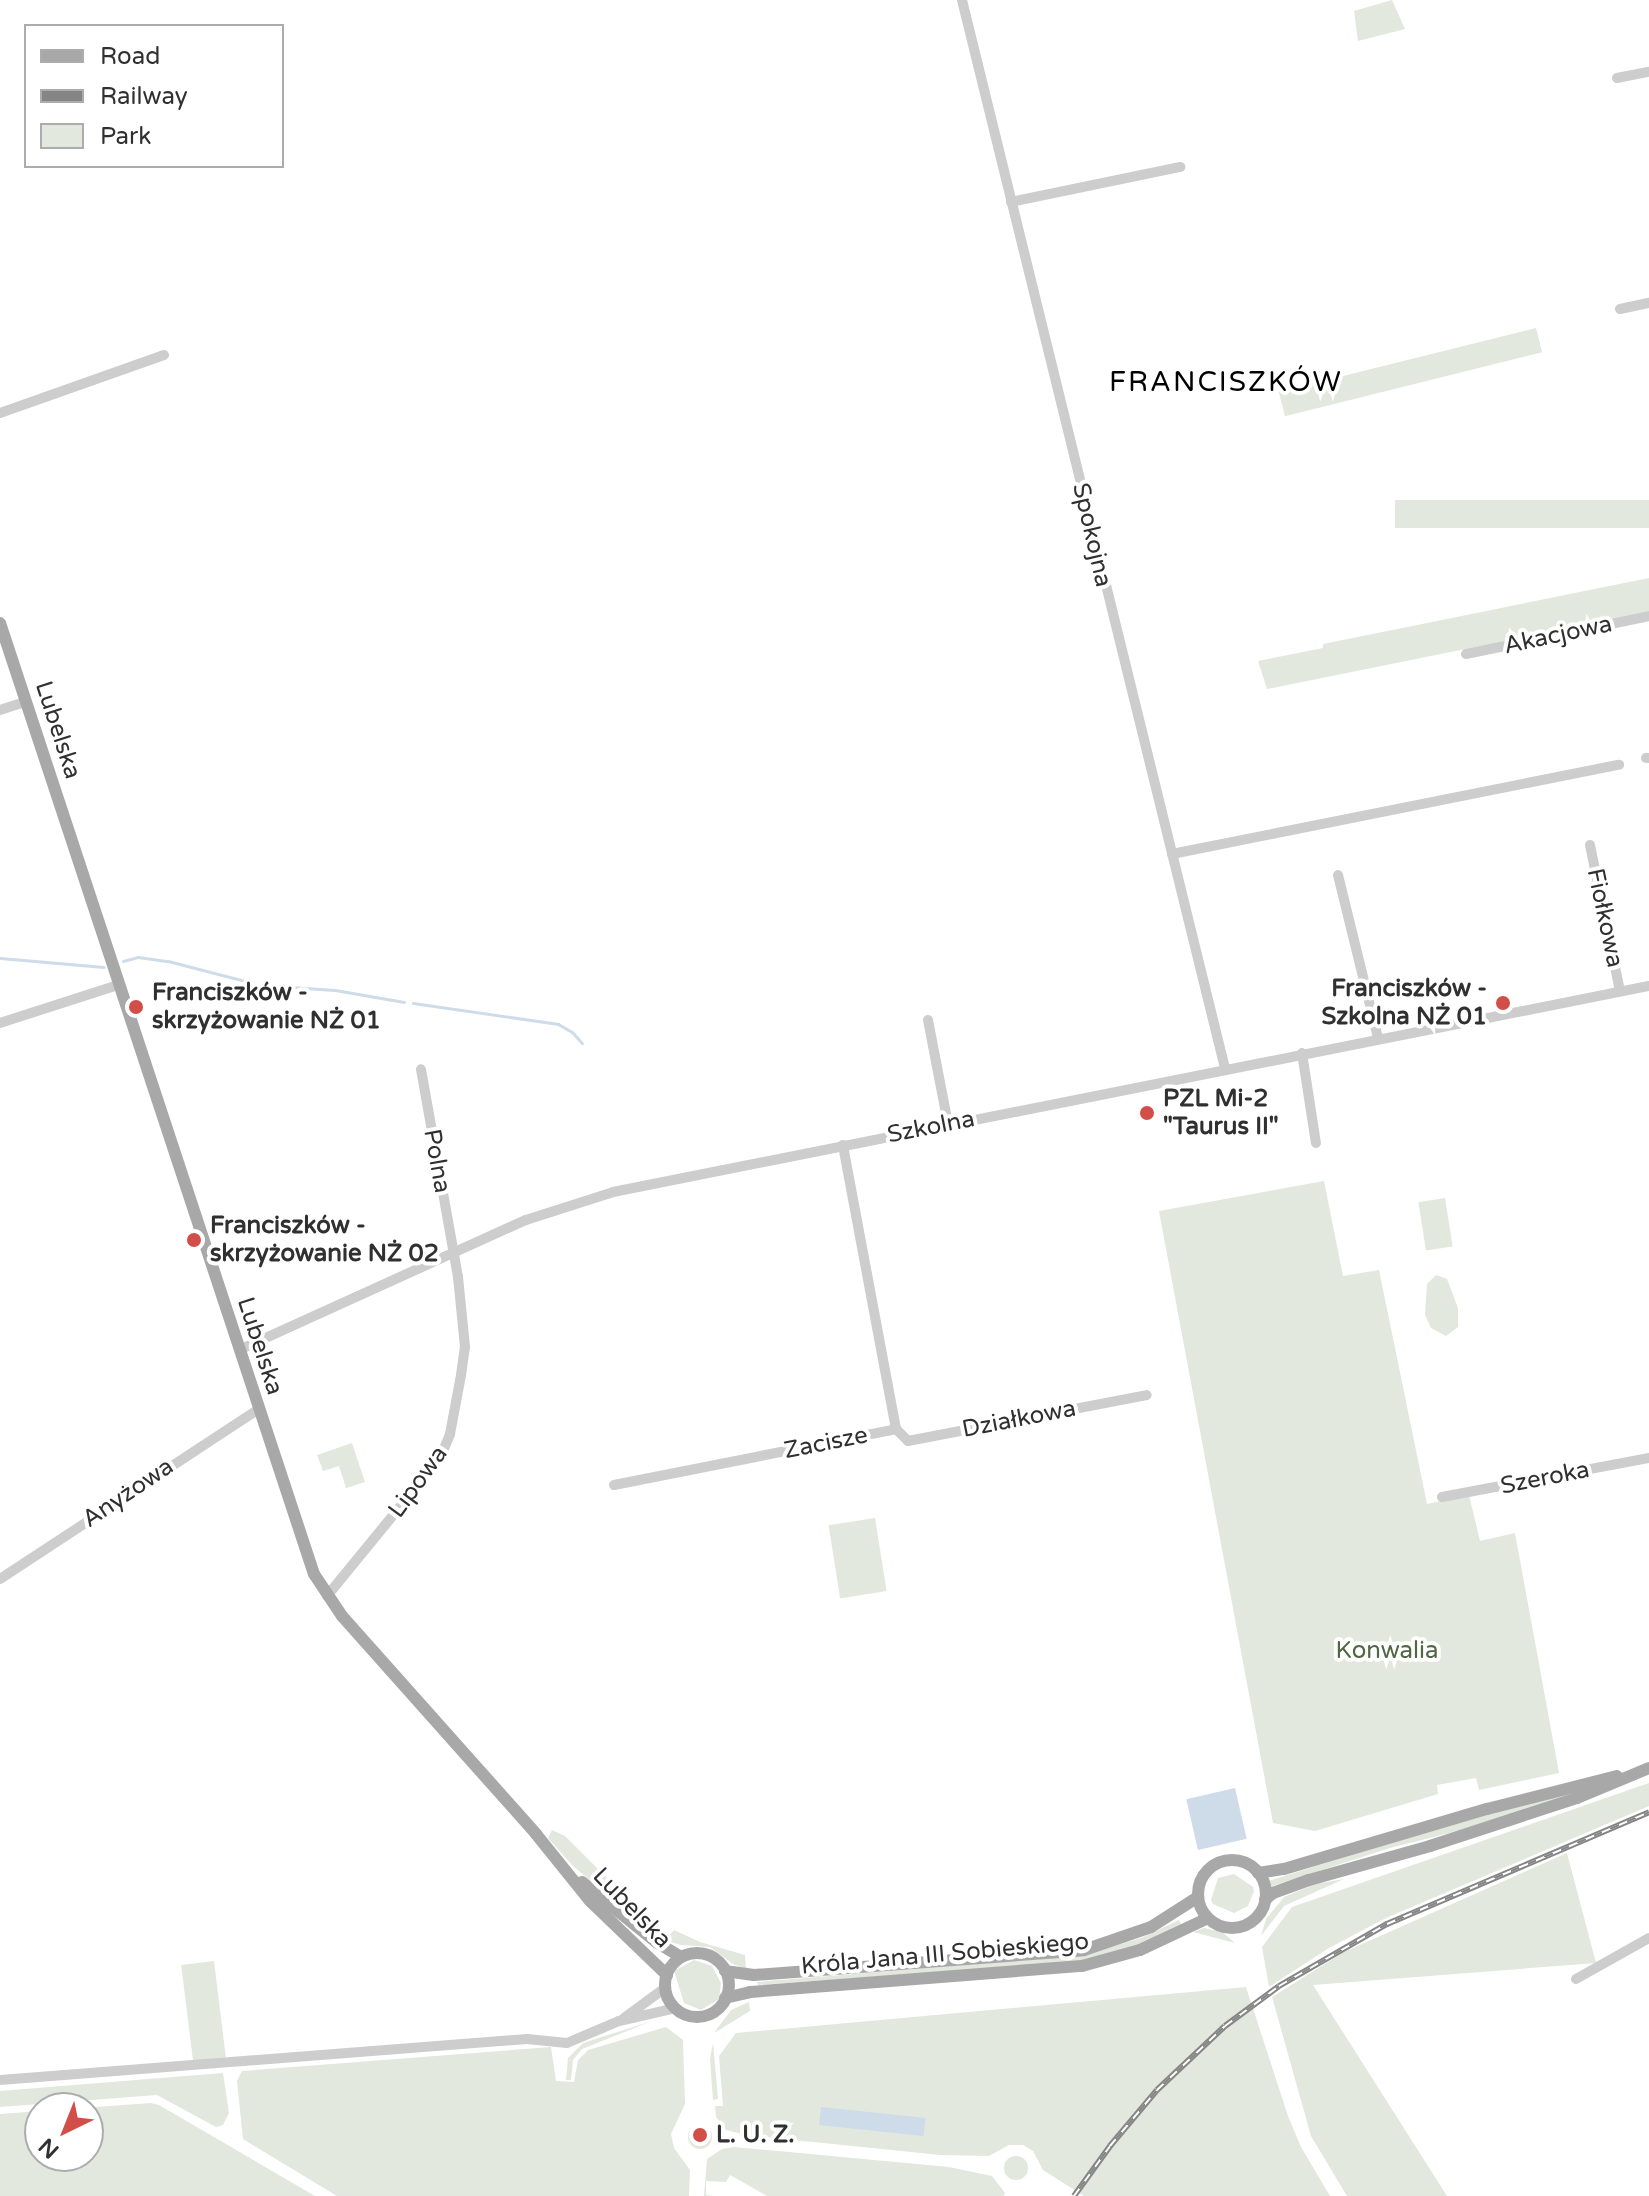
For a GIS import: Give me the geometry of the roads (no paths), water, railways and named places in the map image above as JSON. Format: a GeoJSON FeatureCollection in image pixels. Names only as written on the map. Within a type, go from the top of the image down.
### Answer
{"type":"FeatureCollection","features":[{"type":"Feature","properties":{"kind":"main road","name":"Lubelska"},"geometry":{"type":"LineString","coordinates":[[0,623],[257,1410],[303,1545],[327,1596],[568,1870],[590,1901],[666,1981]]}},
{"type":"Feature","properties":{"kind":"main road"},"geometry":{"type":"LineString","coordinates":[[1258,1873],[1284,1869],[1487,1809],[1648,1768]]}},
{"type":"Feature","properties":{"kind":"main road"},"geometry":{"type":"LineString","coordinates":[[1265,1900],[1265,1888],[1258,1873],[1238,1861],[1219,1862],[1202,1878],[1198,1897],[1208,1918],[1222,1926],[1242,1926],[1257,1916],[1265,1900],[1273,1893],[1577,1798],[1648,1768]]}},
{"type":"Feature","properties":{"kind":"main road","name":"Lubelska"},"geometry":{"type":"LineString","coordinates":[[568,1870],[656,1942],[681,1957]]}},
{"type":"Feature","properties":{"kind":"main road","name":"Króla Jana III Sobieskiego"},"geometry":{"type":"LineString","coordinates":[[725,1971],[739,1975],[817,1971],[1084,1950],[1151,1927],[1198,1897]]}},
{"type":"Feature","properties":{"kind":"main road","name":"Króla Jana III Sobieskiego"},"geometry":{"type":"LineString","coordinates":[[725,1998],[750,1992],[1082,1966],[1140,1950],[1208,1918]]}},
{"type":"Feature","properties":{"kind":"main road"},"geometry":{"type":"LineString","coordinates":[[706,1954],[725,1971],[728,1987],[725,1998],[716,2010],[702,2016],[687,2015],[676,2008],[666,1981],[681,1957],[706,1954]]}},
{"type":"Feature","properties":{"kind":"street","name":"Spokojna"},"geometry":{"type":"LineString","coordinates":[[962,0],[1225,1068]]}},
{"type":"Feature","properties":{"kind":"street"},"geometry":{"type":"LineString","coordinates":[[1617,78],[1649,72]]}},
{"type":"Feature","properties":{"kind":"street"},"geometry":{"type":"LineString","coordinates":[[1011,202],[1180,167]]}},
{"type":"Feature","properties":{"kind":"street"},"geometry":{"type":"LineString","coordinates":[[1620,309],[1649,303]]}},
{"type":"Feature","properties":{"kind":"street"},"geometry":{"type":"LineString","coordinates":[[0,413],[164,355]]}},
{"type":"Feature","properties":{"kind":"street","name":"Akacjowa"},"geometry":{"type":"LineString","coordinates":[[1466,654],[1649,616]]}},
{"type":"Feature","properties":{"kind":"street"},"geometry":{"type":"LineString","coordinates":[[0,710],[25,702]]}},
{"type":"Feature","properties":{"kind":"street"},"geometry":{"type":"LineString","coordinates":[[1172,854],[1619,765]]}},
{"type":"Feature","properties":{"kind":"street","name":"Fiołkowa"},"geometry":{"type":"LineString","coordinates":[[1590,845],[1620,991]]}},
{"type":"Feature","properties":{"kind":"street"},"geometry":{"type":"LineString","coordinates":[[1338,875],[1378,1038]]}},
{"type":"Feature","properties":{"kind":"street"},"geometry":{"type":"LineString","coordinates":[[0,1023],[118,985]]}},
{"type":"Feature","properties":{"kind":"street","name":"Szkolna"},"geometry":{"type":"LineString","coordinates":[[239,1350],[540,1214],[613,1192],[1649,986]]}},
{"type":"Feature","properties":{"kind":"street"},"geometry":{"type":"LineString","coordinates":[[928,1020],[948,1124]]}},
{"type":"Feature","properties":{"kind":"street"},"geometry":{"type":"LineString","coordinates":[[1302,1053],[1316,1143]]}},
{"type":"Feature","properties":{"kind":"street","name":"Polna"},"geometry":{"type":"LineString","coordinates":[[421,1069],[454,1252]]}},
{"type":"Feature","properties":{"kind":"street","name":"Zacisze"},"geometry":{"type":"LineString","coordinates":[[614,1485],[896,1429],[843,1145]]}},
{"type":"Feature","properties":{"kind":"street","name":"Lipowa"},"geometry":{"type":"LineString","coordinates":[[327,1596],[434,1466],[448,1442],[465,1347],[454,1252]]}},
{"type":"Feature","properties":{"kind":"street","name":"Działkowa"},"geometry":{"type":"LineString","coordinates":[[896,1429],[908,1441],[1147,1395]]}},
{"type":"Feature","properties":{"kind":"street","name":"Anyżowa"},"geometry":{"type":"LineString","coordinates":[[0,1579],[257,1410]]}},
{"type":"Feature","properties":{"kind":"street","name":"Szeroka"},"geometry":{"type":"LineString","coordinates":[[1442,1497],[1649,1458]]}},
{"type":"Feature","properties":{"kind":"street"},"geometry":{"type":"LineString","coordinates":[[1576,1979],[1649,1938]]}},
{"type":"Feature","properties":{"kind":"street"},"geometry":{"type":"LineString","coordinates":[[619,2021],[666,1981]]}},
{"type":"Feature","properties":{"kind":"street"},"geometry":{"type":"LineString","coordinates":[[0,2080],[527,2039],[567,2043],[619,2021],[676,2008]]}},
{"type":"Feature","properties":{"kind":"water"},"geometry":{"type":"Polygon","coordinates":[[[1235,1788],[1247,1839],[1198,1850],[1186,1799],[1235,1788]]]}},
{"type":"Feature","properties":{"kind":"water"},"geometry":{"type":"Polygon","coordinates":[[[821,2107],[925,2118],[924,2136],[819,2125],[821,2107]]]}},
{"type":"Feature","properties":{"kind":"waterway"},"geometry":{"type":"LineString","coordinates":[[123,961],[138,957],[168,961],[260,985],[335,990],[404,1002]]}},
{"type":"Feature","properties":{"kind":"waterway"},"geometry":{"type":"LineString","coordinates":[[0,958],[104,967]]}},
{"type":"Feature","properties":{"kind":"waterway"},"geometry":{"type":"LineString","coordinates":[[413,1003],[558,1024],[572,1032],[582,1043]]}},
{"type":"Feature","properties":{"kind":"railway"},"geometry":{"type":"LineString","coordinates":[[1074,2196],[1110,2146],[1157,2090],[1225,2026],[1279,1986],[1387,1924],[1649,1812]]}},
{"type":"Feature","properties":{"kind":"place","name":"Franciszków - Szkolna NŻ 01"},"geometry":{"type":"Point","coordinates":[1503,1003]}},
{"type":"Feature","properties":{"kind":"place","name":"Franciszków - skrzyżowanie NŻ 01"},"geometry":{"type":"Point","coordinates":[136,1007]}},
{"type":"Feature","properties":{"kind":"place","name":"PZL Mi-2 \"Taurus II\""},"geometry":{"type":"Point","coordinates":[1147,1113]}},
{"type":"Feature","properties":{"kind":"place","name":"Franciszków - skrzyżowanie NŻ 02"},"geometry":{"type":"Point","coordinates":[194,1240]}},
{"type":"Feature","properties":{"kind":"place","name":"L. U. Z."},"geometry":{"type":"Point","coordinates":[700,2135]}},
{"type":"Feature","properties":{"kind":"district","name":"FRANCISZKÓW"},"geometry":{"type":"Point","coordinates":[1226,382]}},
{"type":"Feature","properties":{"kind":"park label","name":"Konwalia"},"geometry":{"type":"Point","coordinates":[1387,1651]}}]}
